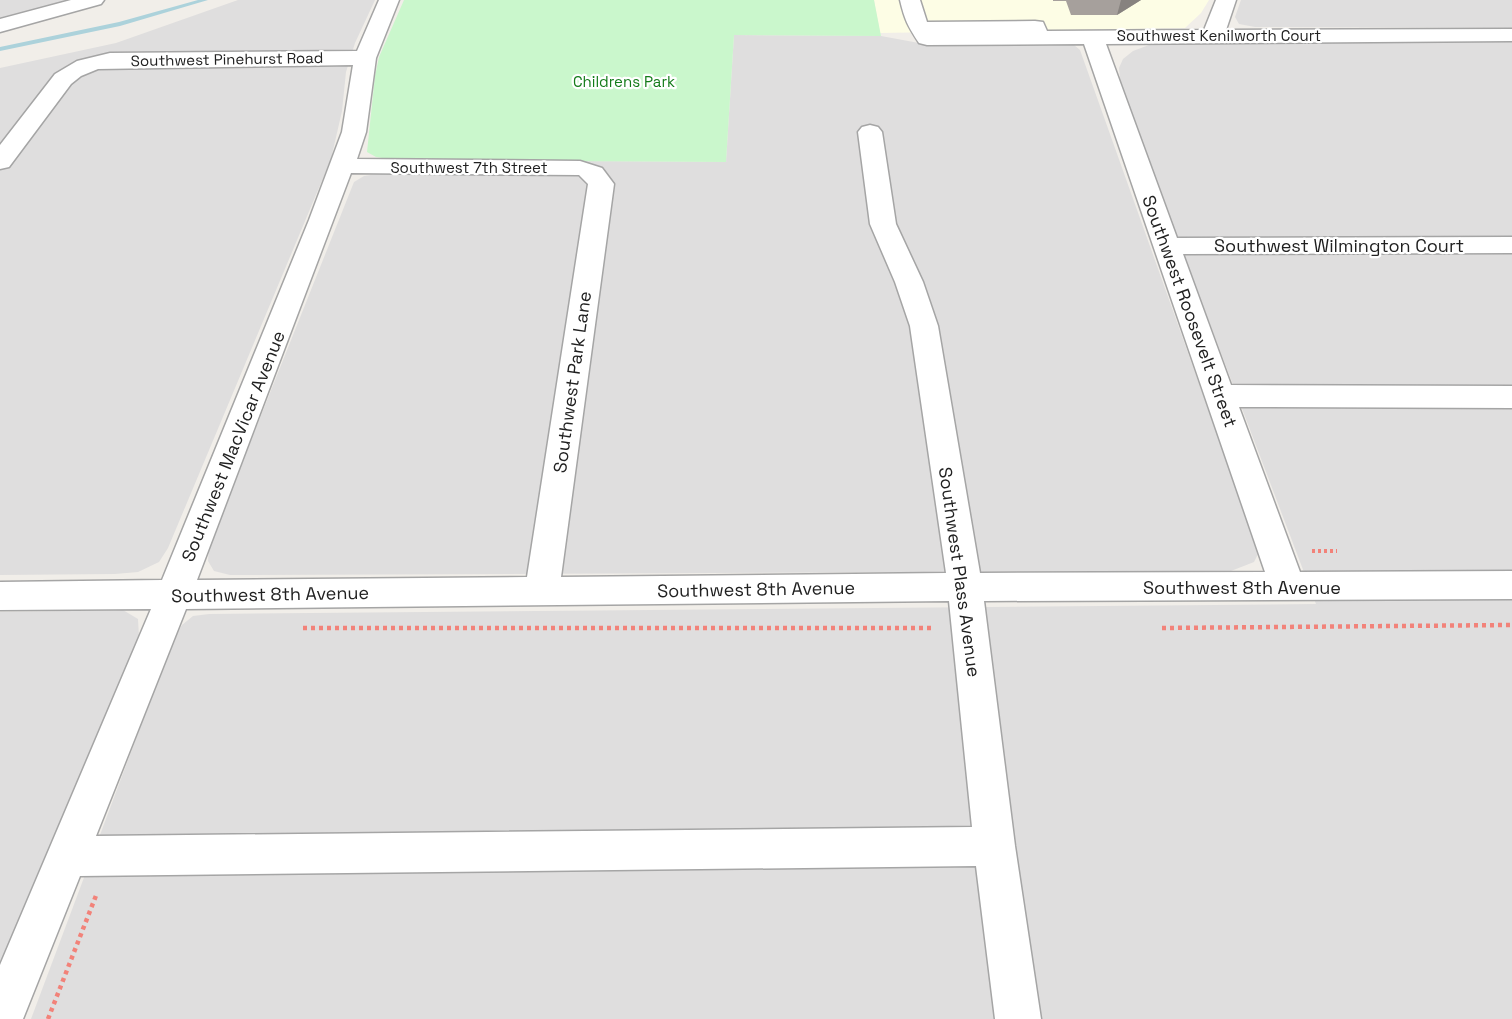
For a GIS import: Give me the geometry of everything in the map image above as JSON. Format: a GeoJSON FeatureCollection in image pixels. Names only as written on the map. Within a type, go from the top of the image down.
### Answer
{"type":"FeatureCollection","features":[{"type":"Feature","properties":{"kind":"street"},"geometry":{"type":"LineString","coordinates":[[0,26],[94,0]]}},
{"type":"Feature","properties":{"kind":"street","name":"Southwest MacVicar Avenue"},"geometry":{"type":"LineString","coordinates":[[0,1019],[174,595],[343,166],[354,132],[365,58],[389,0]]}},
{"type":"Feature","properties":{"kind":"street"},"geometry":{"type":"LineString","coordinates":[[910,0],[916,24],[925,33],[970,19],[1034,24]]}},
{"type":"Feature","properties":{"kind":"street"},"geometry":{"type":"LineString","coordinates":[[1213,35],[1226,0]]}},
{"type":"Feature","properties":{"kind":"street","name":"Southwest Kenilworth Court"},"geometry":{"type":"LineString","coordinates":[[925,33],[1034,24],[1092,36],[1512,35]]}},
{"type":"Feature","properties":{"kind":"street","name":"Southwest Roosevelt Street"},"geometry":{"type":"LineString","coordinates":[[1092,36],[1288,587]]}},
{"type":"Feature","properties":{"kind":"street","name":"Southwest Pinehurst Road"},"geometry":{"type":"LineString","coordinates":[[0,162],[63,79],[76,69],[90,63],[110,60],[365,58]]}},
{"type":"Feature","properties":{"kind":"street","name":"Southwest Plass Avenue"},"geometry":{"type":"LineString","coordinates":[[870,132],[883,224],[909,282],[924,326],[965,587],[994,846],[1018,1019]]}},
{"type":"Feature","properties":{"kind":"street","name":"Southwest 7th Street"},"geometry":{"type":"LineString","coordinates":[[343,166],[580,168],[594,174]]}},
{"type":"Feature","properties":{"kind":"street","name":"Southwest Park Lane"},"geometry":{"type":"LineString","coordinates":[[542,591],[601,184],[594,174]]}},
{"type":"Feature","properties":{"kind":"street","name":"Southwest Wilmington Court"},"geometry":{"type":"LineString","coordinates":[[1167,246],[1512,245]]}},
{"type":"Feature","properties":{"kind":"street"},"geometry":{"type":"LineString","coordinates":[[1220,396],[1512,397]]}},
{"type":"Feature","properties":{"kind":"street","name":"Southwest 8th Avenue"},"geometry":{"type":"LineString","coordinates":[[0,596],[965,587],[1512,585]]}},
{"type":"Feature","properties":{"kind":"street"},"geometry":{"type":"LineString","coordinates":[[67,856],[994,846]]}},
{"type":"Feature","properties":{"kind":"path"},"geometry":{"type":"LineString","coordinates":[[1162,628],[1512,625]]}},
{"type":"Feature","properties":{"kind":"path"},"geometry":{"type":"LineString","coordinates":[[298,628],[939,628]]}},
{"type":"Feature","properties":{"kind":"path"},"geometry":{"type":"LineString","coordinates":[[48,1019],[101,884]]}},
{"type":"Feature","properties":{"kind":"shaded area"},"geometry":{"type":"Polygon","coordinates":[[[0,0],[70,0],[0,20],[0,0]]]}},
{"type":"Feature","properties":{"kind":"shaded area"},"geometry":{"type":"Polygon","coordinates":[[[238,0],[375,0],[355,43],[346,72],[342,111],[331,159],[168,548],[159,562],[138,572],[115,574],[0,575],[0,68],[116,43],[238,0]]]}},
{"type":"Feature","properties":{"kind":"shaded area"},"geometry":{"type":"Polygon","coordinates":[[[874,0],[1209,0],[1201,13],[1185,28],[880,33],[874,0]]]}},
{"type":"Feature","properties":{"kind":"shaded area"},"geometry":{"type":"Polygon","coordinates":[[[1241,0],[1512,0],[1512,28],[1255,27],[1239,24],[1235,17],[1241,0]]]}},
{"type":"Feature","properties":{"kind":"shaded area"},"geometry":{"type":"Polygon","coordinates":[[[734,35],[881,36],[919,43],[1060,42],[1074,45],[1080,50],[1259,552],[1254,562],[1231,571],[230,575],[214,571],[208,561],[209,546],[354,182],[364,176],[377,174],[579,174],[583,161],[726,162],[734,35]]]}},
{"type":"Feature","properties":{"kind":"shaded area"},"geometry":{"type":"Polygon","coordinates":[[[1512,41],[1512,1019],[31,1019],[173,640],[182,625],[193,616],[209,614],[1316,604],[1121,89],[1119,68],[1123,59],[1133,51],[1149,45],[1168,43],[1512,41]]]}},
{"type":"Feature","properties":{"kind":"shaded area"},"geometry":{"type":"Polygon","coordinates":[[[123,610],[138,619],[139,637],[0,967],[0,612],[123,610]]]}},
{"type":"Feature","properties":{"kind":"green space","name":"Childrens Park"},"geometry":{"type":"Polygon","coordinates":[[[404,0],[874,0],[881,36],[734,35],[726,162],[395,160],[376,157],[367,152],[379,57],[404,0]]]}},
{"type":"Feature","properties":{"kind":"waterway"},"geometry":{"type":"LineString","coordinates":[[0,49],[120,24],[205,0]]}}]}
